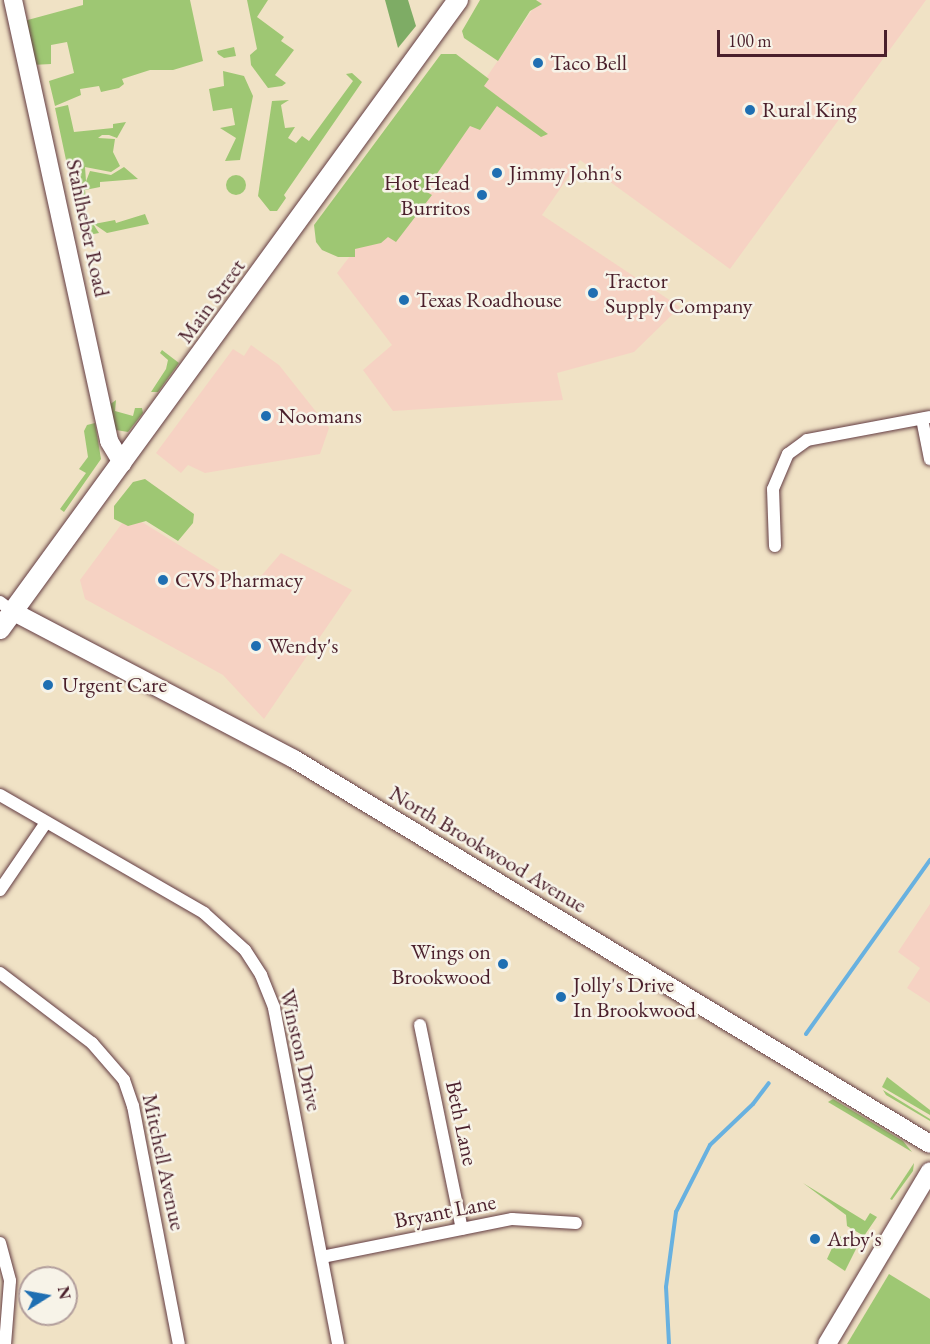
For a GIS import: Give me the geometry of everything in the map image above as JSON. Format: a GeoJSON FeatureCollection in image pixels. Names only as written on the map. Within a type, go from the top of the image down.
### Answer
{"type":"FeatureCollection","features":[{"type":"Feature","properties":{"kind":"main road","name":"Main Street"},"geometry":{"type":"LineString","coordinates":[[0,629],[6,607],[122,464],[458,0]]}},
{"type":"Feature","properties":{"kind":"street","name":"Stahlheber Road"},"geometry":{"type":"LineString","coordinates":[[13,0],[109,441],[122,464]]}},
{"type":"Feature","properties":{"kind":"street"},"geometry":{"type":"LineString","coordinates":[[775,546],[773,489],[788,454],[807,440],[926,418],[930,459]]}},
{"type":"Feature","properties":{"kind":"street","name":"North Brookwood Avenue"},"geometry":{"type":"LineString","coordinates":[[6,607],[294,759],[930,1144]]}},
{"type":"Feature","properties":{"kind":"street","name":"Winston Drive"},"geometry":{"type":"LineString","coordinates":[[0,795],[45,824],[204,913],[245,950],[261,975],[274,1008],[338,1344]]}},
{"type":"Feature","properties":{"kind":"street"},"geometry":{"type":"LineString","coordinates":[[0,890],[45,824]]}},
{"type":"Feature","properties":{"kind":"street","name":"Mitchell Avenue"},"geometry":{"type":"LineString","coordinates":[[0,974],[92,1043],[124,1080],[134,1106],[179,1344]]}},
{"type":"Feature","properties":{"kind":"street","name":"Beth Lane"},"geometry":{"type":"LineString","coordinates":[[420,1025],[462,1229]]}},
{"type":"Feature","properties":{"kind":"street"},"geometry":{"type":"LineString","coordinates":[[827,1344],[930,1171]]}},
{"type":"Feature","properties":{"kind":"street","name":"Bryant Lane"},"geometry":{"type":"LineString","coordinates":[[322,1257],[512,1219],[576,1223]]}},
{"type":"Feature","properties":{"kind":"street"},"geometry":{"type":"LineString","coordinates":[[0,1244],[10,1281],[5,1344]]}},
{"type":"Feature","properties":{"kind":"shaded area"},"geometry":{"type":"Polygon","coordinates":[[[539,0],[926,0],[730,269],[580,160],[542,215],[680,307],[634,352],[557,373],[563,400],[393,411],[363,370],[392,345],[337,273],[480,87],[539,0]]]}},
{"type":"Feature","properties":{"kind":"shaded area"},"geometry":{"type":"Polygon","coordinates":[[[251,345],[279,365],[329,428],[320,454],[205,473],[188,465],[181,473],[156,453],[233,349],[244,356],[251,345]]]}},
{"type":"Feature","properties":{"kind":"shaded area"},"geometry":{"type":"Polygon","coordinates":[[[129,514],[250,589],[281,553],[352,590],[264,719],[223,675],[85,599],[80,580],[129,514]]]}},
{"type":"Feature","properties":{"kind":"shaded area"},"geometry":{"type":"Polygon","coordinates":[[[930,904],[930,1003],[907,988],[920,968],[898,952],[930,904]]]}},
{"type":"Feature","properties":{"kind":"green space"},"geometry":{"type":"Polygon","coordinates":[[[83,0],[190,0],[203,61],[173,70],[150,70],[122,79],[124,84],[119,88],[101,92],[99,86],[80,89],[81,95],[55,106],[49,81],[74,73],[67,42],[51,45],[51,64],[32,65],[24,21],[83,5],[83,0]]]}},
{"type":"Feature","properties":{"kind":"green space"},"geometry":{"type":"Polygon","coordinates":[[[247,0],[268,0],[257,17],[284,37],[281,41],[294,50],[275,75],[286,83],[282,86],[268,88],[251,65],[250,55],[257,49],[247,0]]]}},
{"type":"Feature","properties":{"kind":"green space"},"geometry":{"type":"Polygon","coordinates":[[[385,0],[408,0],[416,26],[398,48],[385,0]]]}},
{"type":"Feature","properties":{"kind":"green space"},"geometry":{"type":"Polygon","coordinates":[[[480,0],[536,0],[542,4],[530,11],[498,61],[464,38],[462,31],[480,0]]]}},
{"type":"Feature","properties":{"kind":"green space"},"geometry":{"type":"Polygon","coordinates":[[[234,47],[236,56],[224,58],[217,51],[234,47]]]}},
{"type":"Feature","properties":{"kind":"green space"},"geometry":{"type":"Polygon","coordinates":[[[441,54],[456,54],[489,79],[484,86],[548,134],[541,137],[497,106],[480,130],[470,126],[425,191],[432,195],[396,242],[388,237],[381,243],[355,249],[355,257],[338,257],[322,250],[316,242],[314,225],[441,54]]]}},
{"type":"Feature","properties":{"kind":"green space"},"geometry":{"type":"Polygon","coordinates":[[[223,71],[244,76],[253,96],[240,160],[225,161],[236,138],[220,128],[235,125],[232,108],[213,111],[209,89],[224,86],[223,71]]]}},
{"type":"Feature","properties":{"kind":"green space"},"geometry":{"type":"Polygon","coordinates":[[[352,73],[362,82],[284,195],[286,198],[277,211],[270,211],[258,196],[272,101],[289,100],[281,105],[285,128],[295,127],[288,138],[296,143],[302,136],[309,141],[353,81],[346,74],[352,73]]]}},
{"type":"Feature","properties":{"kind":"green space"},"geometry":{"type":"Polygon","coordinates":[[[68,105],[74,132],[113,128],[113,124],[126,122],[117,138],[102,135],[98,138],[115,139],[113,152],[120,166],[111,172],[85,167],[86,181],[73,193],[55,108],[68,105]]]}},
{"type":"Feature","properties":{"kind":"green space"},"geometry":{"type":"Polygon","coordinates":[[[124,167],[138,179],[100,182],[100,187],[85,190],[86,198],[80,200],[83,216],[88,216],[99,233],[83,236],[74,195],[85,184],[90,171],[111,175],[124,167]]]}},
{"type":"Feature","properties":{"kind":"green space"},"geometry":{"type":"Polygon","coordinates":[[[236,175],[243,178],[246,185],[243,192],[236,195],[229,192],[226,185],[229,178],[236,175]]]}},
{"type":"Feature","properties":{"kind":"green space"},"geometry":{"type":"Polygon","coordinates":[[[145,214],[149,224],[107,233],[94,224],[115,220],[116,223],[145,214]]]}},
{"type":"Feature","properties":{"kind":"green space"},"geometry":{"type":"Polygon","coordinates":[[[162,350],[179,363],[158,392],[151,392],[166,369],[168,360],[160,353],[162,350]]]}},
{"type":"Feature","properties":{"kind":"green space"},"geometry":{"type":"Polygon","coordinates":[[[116,400],[115,411],[133,416],[135,408],[142,408],[143,413],[128,432],[116,430],[113,426],[109,405],[116,400]]]}},
{"type":"Feature","properties":{"kind":"green space"},"geometry":{"type":"Polygon","coordinates":[[[95,423],[101,459],[64,512],[60,509],[86,473],[79,469],[88,457],[84,431],[87,425],[95,423]]]}},
{"type":"Feature","properties":{"kind":"green space"},"geometry":{"type":"Polygon","coordinates":[[[145,479],[194,514],[193,523],[178,541],[146,521],[128,526],[114,519],[114,506],[133,482],[145,479]]]}},
{"type":"Feature","properties":{"kind":"green space"},"geometry":{"type":"Polygon","coordinates":[[[887,1077],[930,1110],[930,1115],[882,1087],[887,1077]]]}},
{"type":"Feature","properties":{"kind":"green space"},"geometry":{"type":"Polygon","coordinates":[[[883,1090],[930,1119],[930,1121],[886,1095],[883,1090]]]}},
{"type":"Feature","properties":{"kind":"green space"},"geometry":{"type":"Polygon","coordinates":[[[833,1099],[903,1141],[912,1152],[828,1102],[833,1099]]]}},
{"type":"Feature","properties":{"kind":"green space"},"geometry":{"type":"Polygon","coordinates":[[[914,1163],[913,1171],[892,1200],[890,1199],[914,1163]]]}},
{"type":"Feature","properties":{"kind":"green space"},"geometry":{"type":"Polygon","coordinates":[[[803,1183],[865,1221],[870,1213],[877,1217],[864,1236],[847,1226],[846,1215],[803,1183]]]}},
{"type":"Feature","properties":{"kind":"green space"},"geometry":{"type":"Polygon","coordinates":[[[838,1235],[857,1247],[845,1271],[827,1259],[838,1235]]]}},
{"type":"Feature","properties":{"kind":"green space"},"geometry":{"type":"Polygon","coordinates":[[[889,1274],[930,1299],[930,1344],[847,1344],[889,1274]]]}},
{"type":"Feature","properties":{"kind":"waterway"},"geometry":{"type":"LineString","coordinates":[[806,1034],[930,860]]}},
{"type":"Feature","properties":{"kind":"waterway"},"geometry":{"type":"LineString","coordinates":[[669,1344],[666,1287],[676,1212],[710,1145],[753,1104],[769,1083]]}},
{"type":"Feature","properties":{"kind":"place","name":"Taco Bell"},"geometry":{"type":"Point","coordinates":[538,63]}},
{"type":"Feature","properties":{"kind":"place","name":"Rural King"},"geometry":{"type":"Point","coordinates":[750,110]}},
{"type":"Feature","properties":{"kind":"place","name":"Jimmy John's"},"geometry":{"type":"Point","coordinates":[497,173]}},
{"type":"Feature","properties":{"kind":"place","name":"Hot Head Burritos"},"geometry":{"type":"Point","coordinates":[482,195]}},
{"type":"Feature","properties":{"kind":"place","name":"Tractor Supply Company"},"geometry":{"type":"Point","coordinates":[593,293]}},
{"type":"Feature","properties":{"kind":"place","name":"Texas Roadhouse"},"geometry":{"type":"Point","coordinates":[404,300]}},
{"type":"Feature","properties":{"kind":"place","name":"Noomans"},"geometry":{"type":"Point","coordinates":[266,416]}},
{"type":"Feature","properties":{"kind":"place","name":"CVS Pharmacy"},"geometry":{"type":"Point","coordinates":[163,580]}},
{"type":"Feature","properties":{"kind":"place","name":"Wendy's"},"geometry":{"type":"Point","coordinates":[256,646]}},
{"type":"Feature","properties":{"kind":"place","name":"Urgent Care"},"geometry":{"type":"Point","coordinates":[48,685]}},
{"type":"Feature","properties":{"kind":"place","name":"Wings on Brookwood"},"geometry":{"type":"Point","coordinates":[503,964]}},
{"type":"Feature","properties":{"kind":"place","name":"Jolly's Drive In Brookwood"},"geometry":{"type":"Point","coordinates":[561,997]}},
{"type":"Feature","properties":{"kind":"place","name":"Arby's"},"geometry":{"type":"Point","coordinates":[815,1239]}}]}
